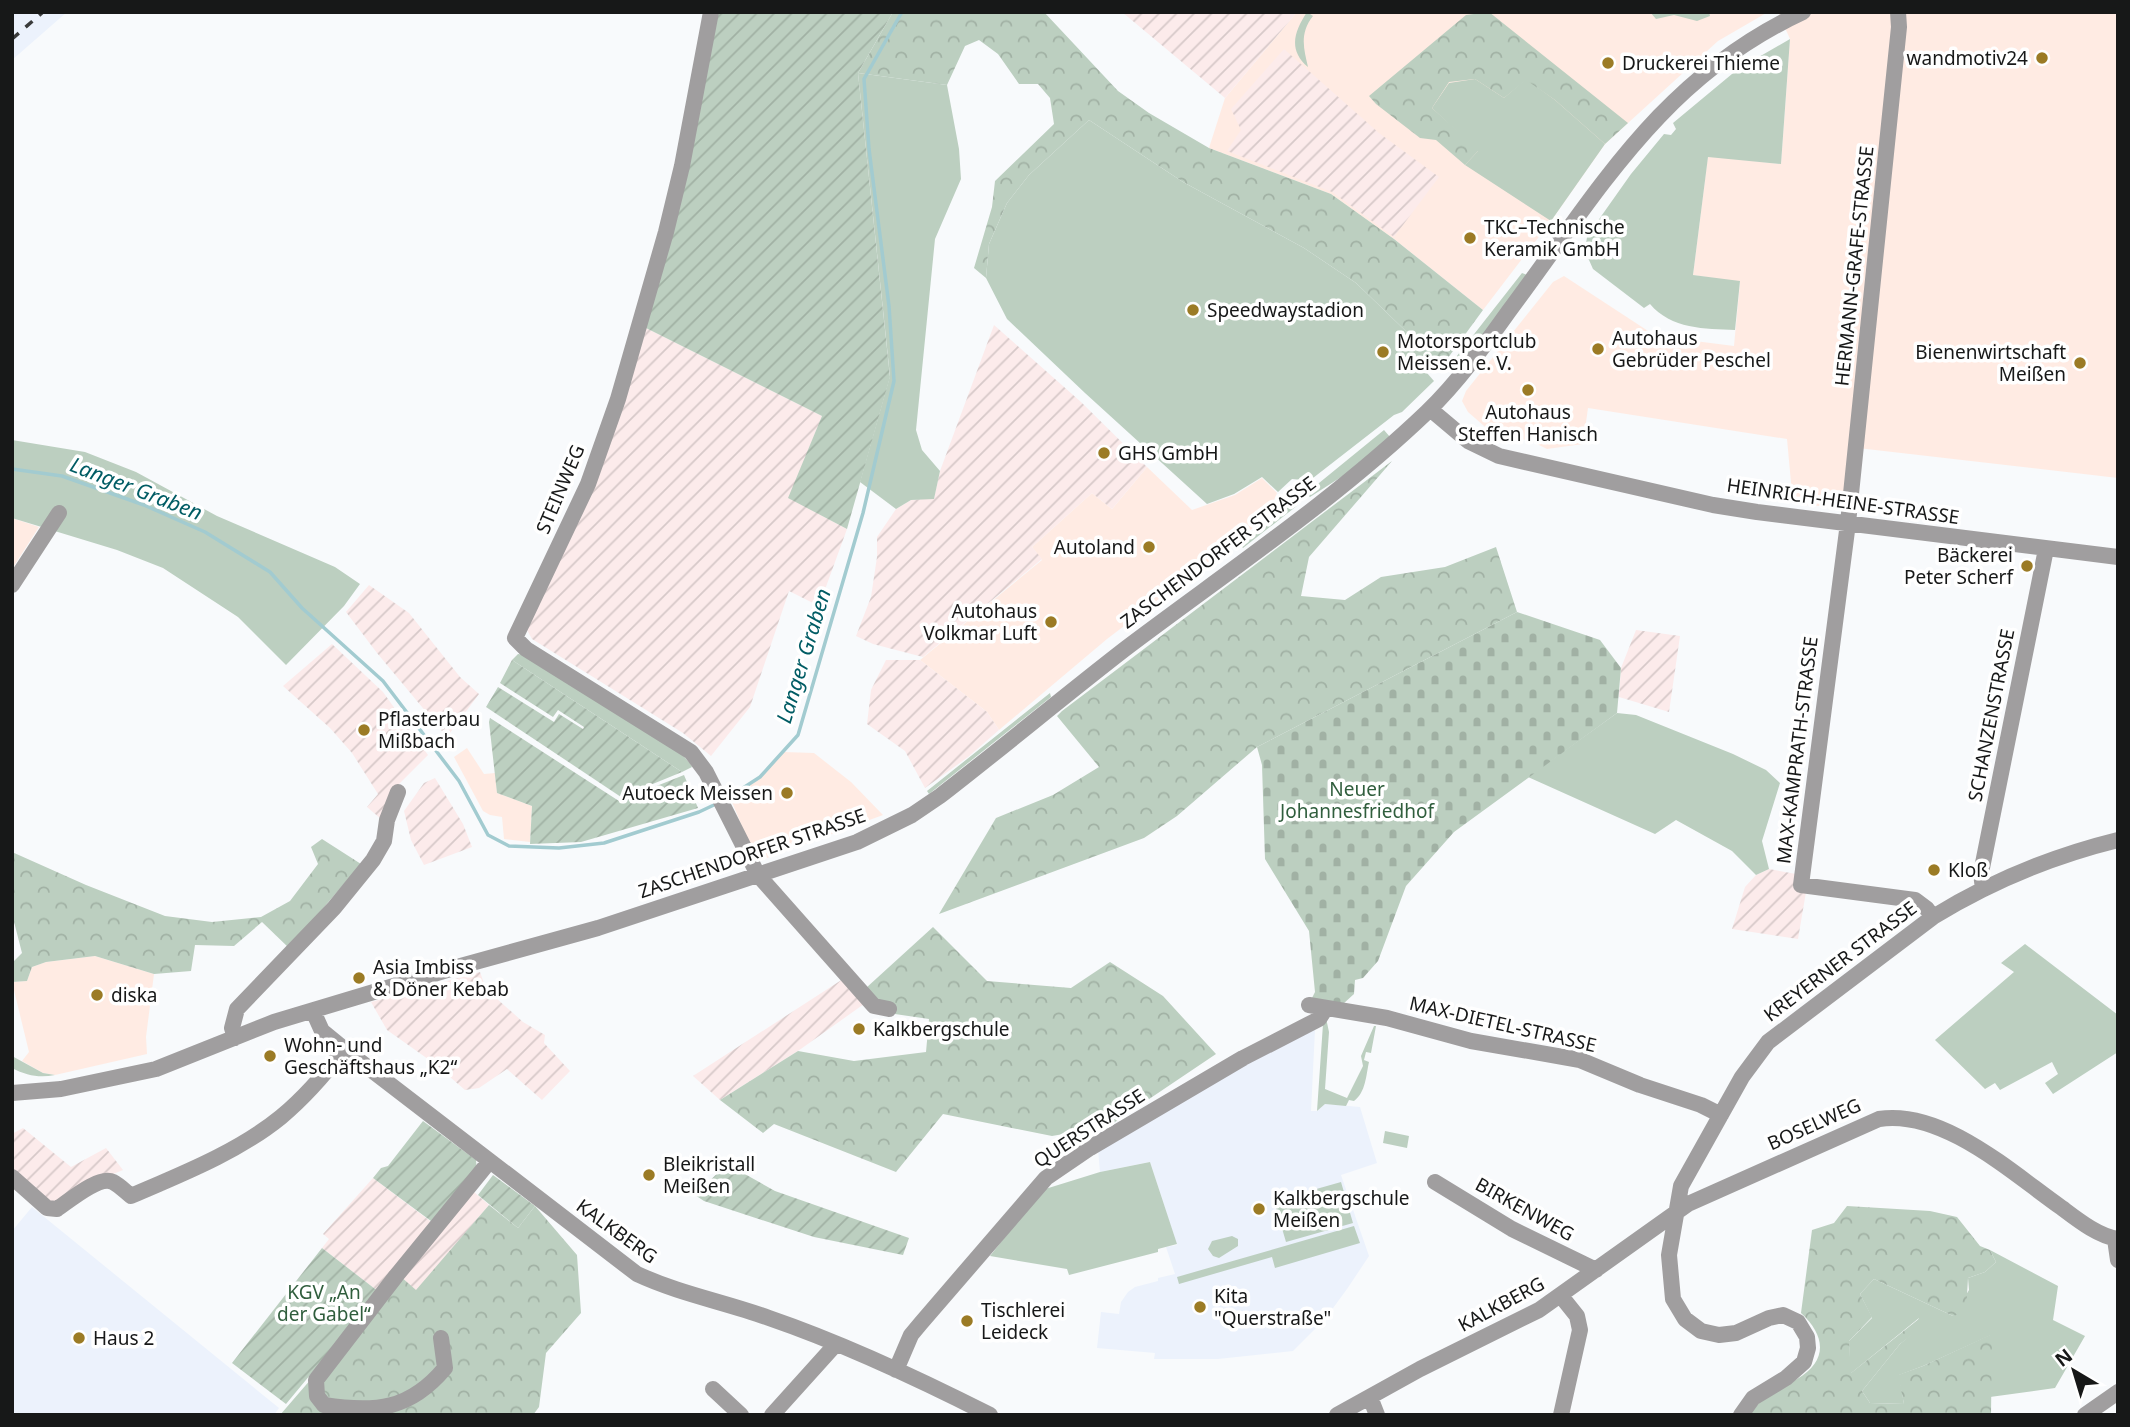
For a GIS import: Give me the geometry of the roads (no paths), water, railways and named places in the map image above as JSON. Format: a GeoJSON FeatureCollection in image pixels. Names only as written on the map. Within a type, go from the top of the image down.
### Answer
{"type":"FeatureCollection","features":[{"type":"Feature","properties":{"kind":"street","name":"STEINWEG"},"geometry":{"type":"LineString","coordinates":[[711,12],[676,192],[618,399],[588,484],[516,638],[526,649],[583,686],[681,744],[699,761],[758,875]]}},
{"type":"Feature","properties":{"kind":"street","name":"ZASCHENDORFER STRASSE"},"geometry":{"type":"LineString","coordinates":[[12,1093],[61,1088],[142,1072],[179,1061],[274,1022],[579,933],[857,842],[912,816],[1357,473],[1430,409],[1485,343],[1608,175],[1649,126],[1690,85],[1726,57],[1804,12]]}},
{"type":"Feature","properties":{"kind":"street","name":"HERMANN-GRAFE-STRASSE"},"geometry":{"type":"LineString","coordinates":[[1848,523],[1899,27],[1898,12]]}},
{"type":"Feature","properties":{"kind":"street","name":"HEINRICH-HEINE-STRASSE"},"geometry":{"type":"LineString","coordinates":[[1430,409],[1460,436],[1499,456],[1713,505],[2118,557]]}},
{"type":"Feature","properties":{"kind":"street"},"geometry":{"type":"LineString","coordinates":[[12,585],[59,513]]}},
{"type":"Feature","properties":{"kind":"street","name":"MAX-KAMPRATH-STRASSE"},"geometry":{"type":"LineString","coordinates":[[1848,523],[1801,885],[1915,900],[1933,917]]}},
{"type":"Feature","properties":{"kind":"street","name":"SCHANZENSTRASSE"},"geometry":{"type":"LineString","coordinates":[[1983,889],[1981,873],[2046,549]]}},
{"type":"Feature","properties":{"kind":"street"},"geometry":{"type":"LineString","coordinates":[[235,1038],[232,1028],[237,1009],[334,908],[380,849],[398,792]]}},
{"type":"Feature","properties":{"kind":"street","name":"KREYERNER STRASSE"},"geometry":{"type":"LineString","coordinates":[[1741,1415],[1753,1398],[1786,1378],[1804,1362],[1808,1348],[1807,1338],[1798,1322],[1783,1315],[1769,1318],[1736,1334],[1719,1335],[1701,1331],[1685,1319],[1673,1299],[1669,1255],[1681,1186],[1742,1077],[1768,1042],[1933,917],[1983,889],[2027,869],[2118,840]]}},
{"type":"Feature","properties":{"kind":"street"},"geometry":{"type":"LineString","coordinates":[[758,875],[874,1006],[889,1009]]}},
{"type":"Feature","properties":{"kind":"street","name":"MAX-DIETEL-STRASSE"},"geometry":{"type":"LineString","coordinates":[[1309,1005],[1387,1018],[1471,1041],[1580,1060],[1721,1115]]}},
{"type":"Feature","properties":{"kind":"street","name":"QUERSTRASSE"},"geometry":{"type":"LineString","coordinates":[[896,1370],[911,1335],[1046,1178],[1090,1148],[1242,1058],[1319,1019],[1326,1008]]}},
{"type":"Feature","properties":{"kind":"street","name":"KALKBERG"},"geometry":{"type":"LineString","coordinates":[[313,1011],[321,1031],[637,1274],[659,1284],[769,1318],[836,1344],[926,1383],[990,1415]]}},
{"type":"Feature","properties":{"kind":"street"},"geometry":{"type":"LineString","coordinates":[[12,1177],[47,1208],[57,1209],[105,1180],[112,1181],[131,1196],[228,1151],[258,1134],[283,1116],[309,1091],[344,1049]]}},
{"type":"Feature","properties":{"kind":"street","name":"BOSELWEG"},"geometry":{"type":"LineString","coordinates":[[1675,1213],[1688,1204],[1858,1127],[1879,1119],[1897,1118],[1930,1123],[1951,1132],[2073,1216],[2116,1239],[2118,1260]]}},
{"type":"Feature","properties":{"kind":"street"},"geometry":{"type":"LineString","coordinates":[[441,1338],[445,1368],[429,1386],[392,1406],[355,1410],[324,1405],[317,1396],[316,1381],[396,1276],[489,1162]]}},
{"type":"Feature","properties":{"kind":"street","name":"BIRKENWEG"},"geometry":{"type":"LineString","coordinates":[[1435,1182],[1512,1229],[1596,1270]]}},
{"type":"Feature","properties":{"kind":"street","name":"KALKBERG"},"geometry":{"type":"LineString","coordinates":[[1337,1415],[1420,1369],[1511,1325],[1561,1296],[1675,1213]]}},
{"type":"Feature","properties":{"kind":"street"},"geometry":{"type":"LineString","coordinates":[[1561,1296],[1580,1324],[1561,1415]]}},
{"type":"Feature","properties":{"kind":"street"},"geometry":{"type":"LineString","coordinates":[[772,1415],[836,1344]]}},
{"type":"Feature","properties":{"kind":"street"},"geometry":{"type":"LineString","coordinates":[[713,1390],[741,1415]]}},
{"type":"Feature","properties":{"kind":"street"},"geometry":{"type":"LineString","coordinates":[[2085,1415],[2118,1392]]}},
{"type":"Feature","properties":{"kind":"street"},"geometry":{"type":"LineString","coordinates":[[1370,1397],[1377,1415]]}},
{"type":"Feature","properties":{"kind":"waterway","name":"Langer Graben"},"geometry":{"type":"LineString","coordinates":[[726,799],[760,777],[798,735],[863,513],[894,381],[889,306],[869,149],[864,79],[902,12]]}},
{"type":"Feature","properties":{"kind":"waterway","name":"Langer Graben"},"geometry":{"type":"LineString","coordinates":[[12,469],[62,476],[144,505],[205,532],[270,572],[302,608],[383,681],[459,781],[488,835],[509,846],[559,848],[604,843],[716,804]]}},
{"type":"Feature","properties":{"kind":"railway"},"geometry":{"type":"LineString","coordinates":[[12,39],[43,12]]}},
{"type":"Feature","properties":{"kind":"place","name":"wandmotiv24"},"geometry":{"type":"Point","coordinates":[2042,58]}},
{"type":"Feature","properties":{"kind":"place","name":"Druckerei Thieme"},"geometry":{"type":"Point","coordinates":[1608,63]}},
{"type":"Feature","properties":{"kind":"place","name":"TKC–Technische Keramik GmbH"},"geometry":{"type":"Point","coordinates":[1470,238]}},
{"type":"Feature","properties":{"kind":"place","name":"Speedwaystadion"},"geometry":{"type":"Point","coordinates":[1193,310]}},
{"type":"Feature","properties":{"kind":"place","name":"Autohaus Gebrüder Peschel"},"geometry":{"type":"Point","coordinates":[1598,349]}},
{"type":"Feature","properties":{"kind":"place","name":"Motorsportclub Meissen e. V."},"geometry":{"type":"Point","coordinates":[1383,352]}},
{"type":"Feature","properties":{"kind":"place","name":"Bienenwirtschaft Meißen"},"geometry":{"type":"Point","coordinates":[2080,363]}},
{"type":"Feature","properties":{"kind":"place","name":"Autohaus Steffen Hanisch"},"geometry":{"type":"Point","coordinates":[1528,390]}},
{"type":"Feature","properties":{"kind":"place","name":"GHS GmbH"},"geometry":{"type":"Point","coordinates":[1104,453]}},
{"type":"Feature","properties":{"kind":"place","name":"Autoland"},"geometry":{"type":"Point","coordinates":[1149,547]}},
{"type":"Feature","properties":{"kind":"place","name":"Bäckerei Peter Scherf"},"geometry":{"type":"Point","coordinates":[2027,566]}},
{"type":"Feature","properties":{"kind":"place","name":"Autohaus Volkmar Luft"},"geometry":{"type":"Point","coordinates":[1051,622]}},
{"type":"Feature","properties":{"kind":"place","name":"Pflasterbau Mißbach"},"geometry":{"type":"Point","coordinates":[364,730]}},
{"type":"Feature","properties":{"kind":"place","name":"Autoeck Meissen"},"geometry":{"type":"Point","coordinates":[787,793]}},
{"type":"Feature","properties":{"kind":"place","name":"Kloß"},"geometry":{"type":"Point","coordinates":[1934,870]}},
{"type":"Feature","properties":{"kind":"place","name":"Asia Imbiss & Döner Kebab"},"geometry":{"type":"Point","coordinates":[359,978]}},
{"type":"Feature","properties":{"kind":"place","name":"diska"},"geometry":{"type":"Point","coordinates":[97,995]}},
{"type":"Feature","properties":{"kind":"place","name":"Kalkbergschule"},"geometry":{"type":"Point","coordinates":[859,1029]}},
{"type":"Feature","properties":{"kind":"place","name":"Wohn- und Geschäftshaus „K2“"},"geometry":{"type":"Point","coordinates":[270,1056]}},
{"type":"Feature","properties":{"kind":"place","name":"Bleikristall Meißen"},"geometry":{"type":"Point","coordinates":[649,1175]}},
{"type":"Feature","properties":{"kind":"place","name":"Kalkbergschule Meißen"},"geometry":{"type":"Point","coordinates":[1259,1209]}},
{"type":"Feature","properties":{"kind":"place","name":"Kita \"Querstraße\""},"geometry":{"type":"Point","coordinates":[1200,1307]}},
{"type":"Feature","properties":{"kind":"place","name":"Tischlerei Leideck"},"geometry":{"type":"Point","coordinates":[967,1321]}},
{"type":"Feature","properties":{"kind":"place","name":"Haus 2"},"geometry":{"type":"Point","coordinates":[79,1338]}},
{"type":"Feature","properties":{"kind":"park label","name":"Neuer Johannesfriedhof"},"geometry":{"type":"Point","coordinates":[1357,800]}},
{"type":"Feature","properties":{"kind":"park label","name":"KGV „An der Gabel“"},"geometry":{"type":"Point","coordinates":[324,1303]}}]}
